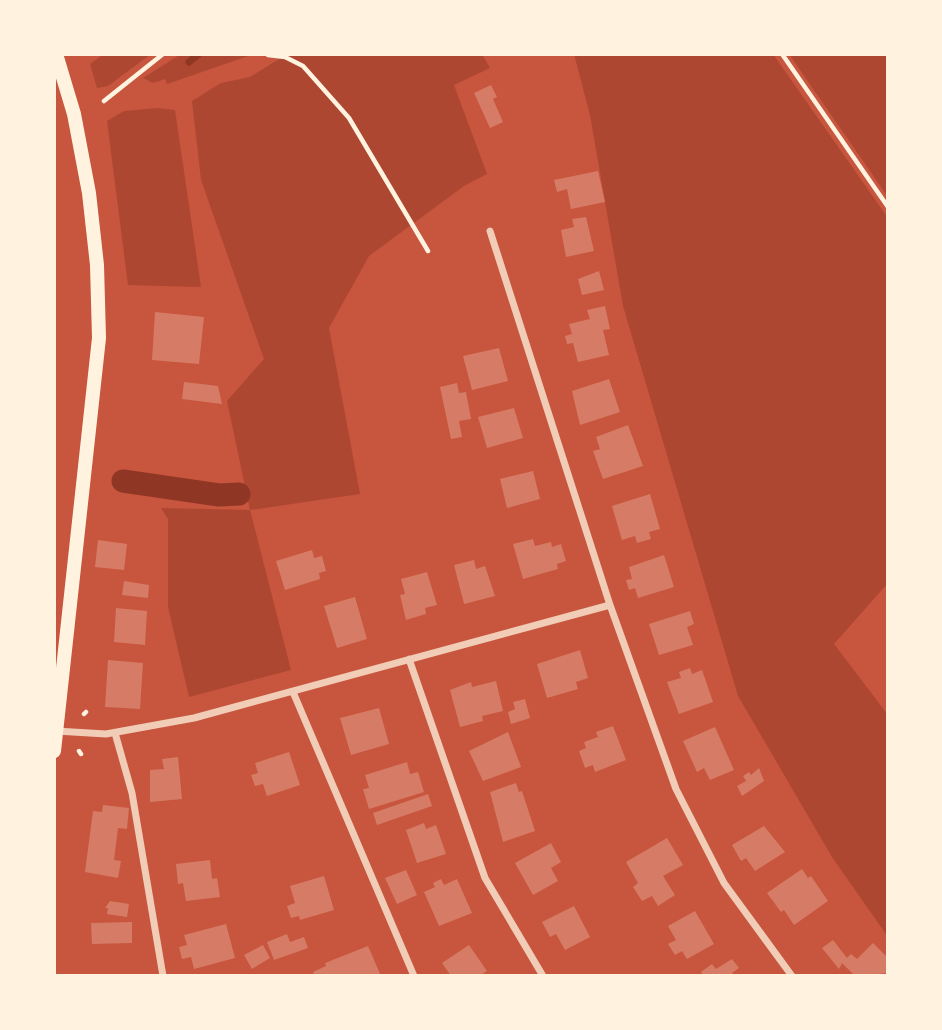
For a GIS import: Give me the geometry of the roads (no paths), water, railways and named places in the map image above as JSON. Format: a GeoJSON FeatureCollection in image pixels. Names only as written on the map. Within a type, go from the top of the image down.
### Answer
{"type":"FeatureCollection","features":[{"type":"Feature","properties":{"kind":"main road"},"geometry":{"type":"LineString","coordinates":[[54,751],[99,338],[91,204],[67,90],[56,54]]}},
{"type":"Feature","properties":{"kind":"street"},"geometry":{"type":"LineString","coordinates":[[490,231],[610,604],[676,789],[724,883],[792,976]]}},
{"type":"Feature","properties":{"kind":"street"},"geometry":{"type":"LineString","coordinates":[[57,731],[115,733],[194,718],[610,604]]}},
{"type":"Feature","properties":{"kind":"street"},"geometry":{"type":"LineString","coordinates":[[409,659],[485,878],[542,976]]}},
{"type":"Feature","properties":{"kind":"street"},"geometry":{"type":"LineString","coordinates":[[293,692],[414,976]]}},
{"type":"Feature","properties":{"kind":"street"},"geometry":{"type":"LineString","coordinates":[[115,733],[135,806],[163,976]]}},
{"type":"Feature","properties":{"kind":"waterway"},"geometry":{"type":"LineString","coordinates":[[189,62],[199,54]]}},
{"type":"Feature","properties":{"kind":"waterway"},"geometry":{"type":"LineString","coordinates":[[123,481],[219,495],[239,494]]}}]}
